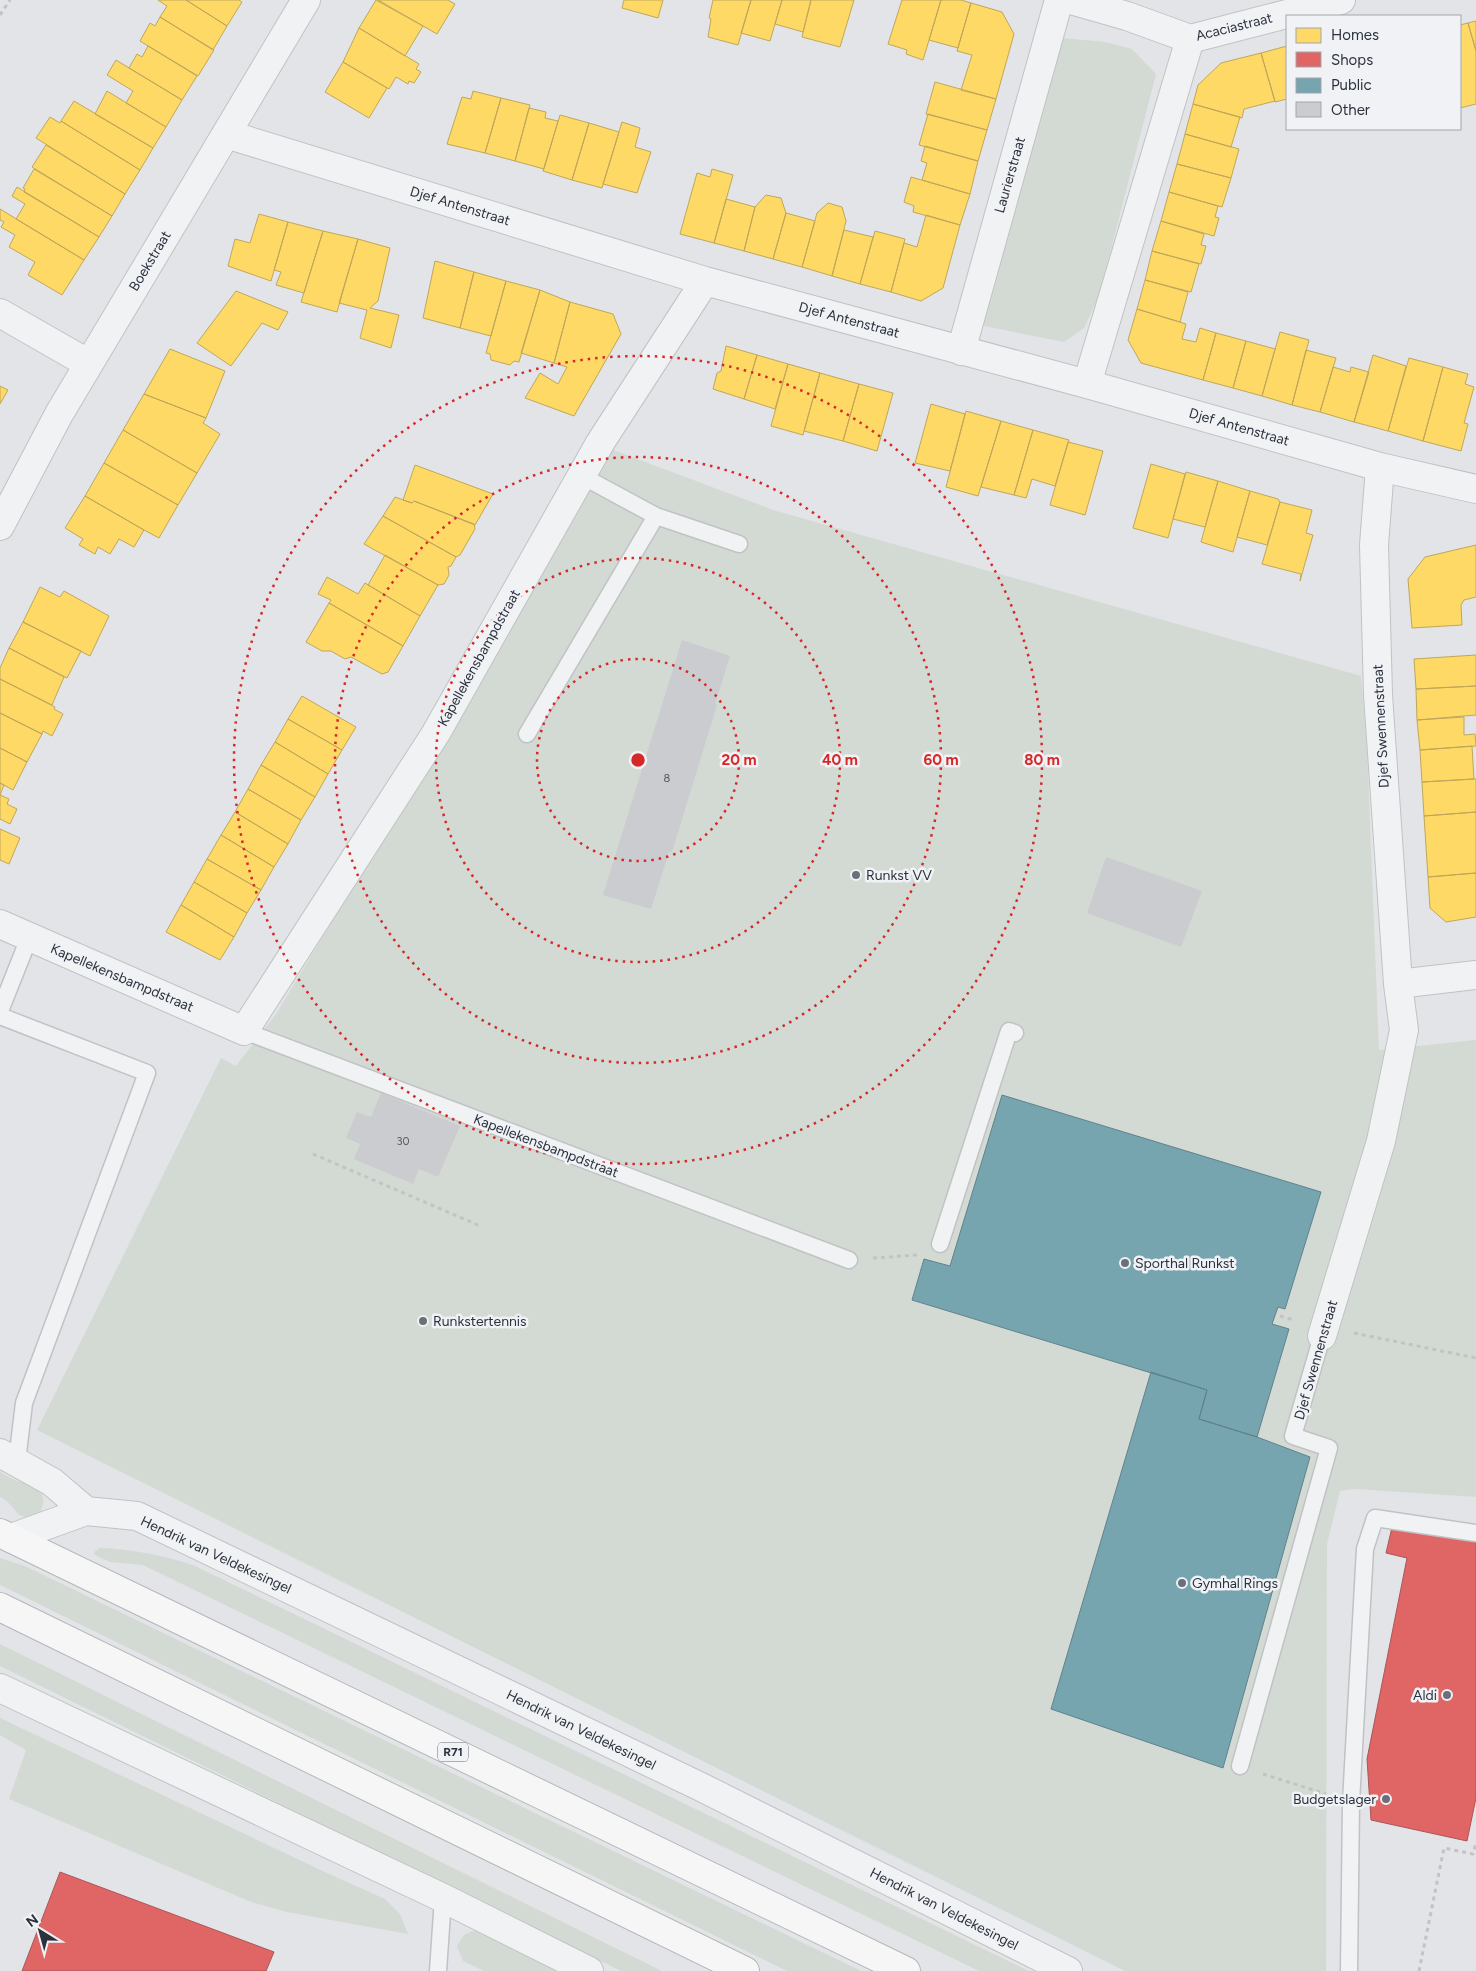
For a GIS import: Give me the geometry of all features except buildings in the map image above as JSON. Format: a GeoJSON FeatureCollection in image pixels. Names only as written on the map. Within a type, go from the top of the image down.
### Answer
{"type":"FeatureCollection","features":[{"type":"Feature","properties":{"kind":"highway","name":"Hendrik van Veldekesingel"},"geometry":{"type":"LineString","coordinates":[[5,1536],[906,1971]]}},
{"type":"Feature","properties":{"kind":"highway"},"geometry":{"type":"LineString","coordinates":[[0,1607],[745,1971]]}},
{"type":"Feature","properties":{"kind":"street","name":"Boekstraat"},"geometry":{"type":"LineString","coordinates":[[0,526],[59,414],[306,0]]}},
{"type":"Feature","properties":{"kind":"street","name":"Laurierstraat"},"geometry":{"type":"LineString","coordinates":[[961,351],[1059,0]]}},
{"type":"Feature","properties":{"kind":"street","name":"Acaciastraat"},"geometry":{"type":"LineString","coordinates":[[1071,0],[1128,8],[1190,39],[1341,0]]}},
{"type":"Feature","properties":{"kind":"street"},"geometry":{"type":"LineString","coordinates":[[1088,384],[1190,39]]}},
{"type":"Feature","properties":{"kind":"street","name":"Djef Antenstraat"},"geometry":{"type":"LineString","coordinates":[[226,134],[706,281],[1088,384],[1380,467],[1476,489]]}},
{"type":"Feature","properties":{"kind":"street","name":"Kapellekensbampdstraat"},"geometry":{"type":"LineString","coordinates":[[0,924],[244,1031],[436,734],[600,443],[706,281]]}},
{"type":"Feature","properties":{"kind":"street"},"geometry":{"type":"LineString","coordinates":[[0,313],[89,364]]}},
{"type":"Feature","properties":{"kind":"street","name":"Djef Swennenstraat"},"geometry":{"type":"LineString","coordinates":[[1324,1332],[1381,1142],[1404,1030],[1398,984],[1378,695],[1374,545],[1380,467]]}},
{"type":"Feature","properties":{"kind":"street"},"geometry":{"type":"LineString","coordinates":[[1398,984],[1476,975]]}},
{"type":"Feature","properties":{"kind":"street"},"geometry":{"type":"LineString","coordinates":[[8,1457],[52,1482],[86,1511]]}},
{"type":"Feature","properties":{"kind":"street","name":"Hendrik van Veldekesingel"},"geometry":{"type":"LineString","coordinates":[[5,1536],[86,1511],[137,1516],[690,1782],[1068,1971]]}},
{"type":"Feature","properties":{"kind":"street"},"geometry":{"type":"LineString","coordinates":[[0,1688],[443,1898],[589,1971]]}},
{"type":"Feature","properties":{"kind":"lane"},"geometry":{"type":"LineString","coordinates":[[582,476],[656,516],[739,544]]}},
{"type":"Feature","properties":{"kind":"lane"},"geometry":{"type":"LineString","coordinates":[[527,734],[656,516]]}},
{"type":"Feature","properties":{"kind":"lane"},"geometry":{"type":"LineString","coordinates":[[0,1011],[29,938]]}},
{"type":"Feature","properties":{"kind":"lane"},"geometry":{"type":"LineString","coordinates":[[0,1016],[147,1072],[24,1403],[8,1457]]}},
{"type":"Feature","properties":{"kind":"lane","name":"Kapellekensbampdstraat"},"geometry":{"type":"LineString","coordinates":[[244,1031],[849,1260]]}},
{"type":"Feature","properties":{"kind":"lane"},"geometry":{"type":"LineString","coordinates":[[940,1244],[1009,1031],[1015,1033]]}},
{"type":"Feature","properties":{"kind":"lane","name":"Djef Swennenstraat"},"geometry":{"type":"LineString","coordinates":[[1240,1766],[1329,1448],[1294,1436],[1324,1332]]}},
{"type":"Feature","properties":{"kind":"lane"},"geometry":{"type":"LineString","coordinates":[[1350,1971],[1351,1802],[1365,1549],[1375,1518],[1476,1533]]}},
{"type":"Feature","properties":{"kind":"lane"},"geometry":{"type":"LineString","coordinates":[[438,1971],[443,1898]]}},
{"type":"Feature","properties":{"kind":"path"},"geometry":{"type":"LineString","coordinates":[[0,15],[10,0]]}},
{"type":"Feature","properties":{"kind":"path"},"geometry":{"type":"LineString","coordinates":[[313,1154],[478,1225]]}},
{"type":"Feature","properties":{"kind":"path"},"geometry":{"type":"LineString","coordinates":[[849,1260],[917,1255],[940,1244]]}},
{"type":"Feature","properties":{"kind":"path"},"geometry":{"type":"LineString","coordinates":[[1324,1332],[1476,1358]]}},
{"type":"Feature","properties":{"kind":"path"},"geometry":{"type":"LineString","coordinates":[[1240,1766],[1351,1802]]}},
{"type":"Feature","properties":{"kind":"path"},"geometry":{"type":"LineString","coordinates":[[1419,1971],[1444,1848],[1473,1854],[1476,1843]]}},
{"type":"Feature","properties":{"kind":"shaded area"},"geometry":{"type":"Polygon","coordinates":[[[1063,38],[1105,42],[1132,49],[1156,74],[1099,296],[1084,328],[1064,342],[979,325],[1063,38]]]}},
{"type":"Feature","properties":{"kind":"shaded area"},"geometry":{"type":"Polygon","coordinates":[[[608,448],[773,510],[1361,676],[1367,747],[1379,1050],[1476,1040],[1476,1497],[1356,1489],[1340,1491],[1327,1544],[1326,1971],[1125,1971],[37,1430],[221,1058],[236,1066],[276,1014],[449,728],[608,448]]]}},
{"type":"Feature","properties":{"kind":"shaded area"},"geometry":{"type":"Polygon","coordinates":[[[0,1472],[41,1492],[43,1502],[38,1517],[30,1518],[20,1515],[0,1497],[0,1472]]]}},
{"type":"Feature","properties":{"kind":"shaded area"},"geometry":{"type":"Polygon","coordinates":[[[100,1548],[147,1553],[193,1565],[1029,1971],[979,1971],[143,1565],[110,1562],[95,1555],[94,1552],[100,1548]]]}},
{"type":"Feature","properties":{"kind":"shaded area"},"geometry":{"type":"Polygon","coordinates":[[[0,1558],[25,1566],[861,1971],[787,1971],[0,1585],[0,1558]]]}},
{"type":"Feature","properties":{"kind":"shaded area"},"geometry":{"type":"Polygon","coordinates":[[[0,1644],[662,1971],[621,1971],[0,1666],[0,1644]]]}},
{"type":"Feature","properties":{"kind":"shaded area"},"geometry":{"type":"Polygon","coordinates":[[[0,1718],[385,1899],[400,1914],[408,1934],[287,1912],[251,1902],[9,1799],[26,1750],[0,1735],[0,1718]]]}},
{"type":"Feature","properties":{"kind":"shaded area"},"geometry":{"type":"Polygon","coordinates":[[[475,1930],[487,1932],[559,1971],[484,1971],[463,1961],[457,1946],[464,1935],[475,1930]]]}},
{"type":"Feature","properties":{"kind":"place","name":"Runkst VV"},"geometry":{"type":"Point","coordinates":[856,875]}},
{"type":"Feature","properties":{"kind":"place","name":"Sporthal Runkst"},"geometry":{"type":"Point","coordinates":[1125,1263]}},
{"type":"Feature","properties":{"kind":"place","name":"Runkstertennis"},"geometry":{"type":"Point","coordinates":[423,1321]}},
{"type":"Feature","properties":{"kind":"place","name":"Gymhal Rings"},"geometry":{"type":"Point","coordinates":[1182,1583]}},
{"type":"Feature","properties":{"kind":"place","name":"Aldi"},"geometry":{"type":"Point","coordinates":[1447,1695]}},
{"type":"Feature","properties":{"kind":"place","name":"Budgetslager"},"geometry":{"type":"Point","coordinates":[1386,1799]}}]}
